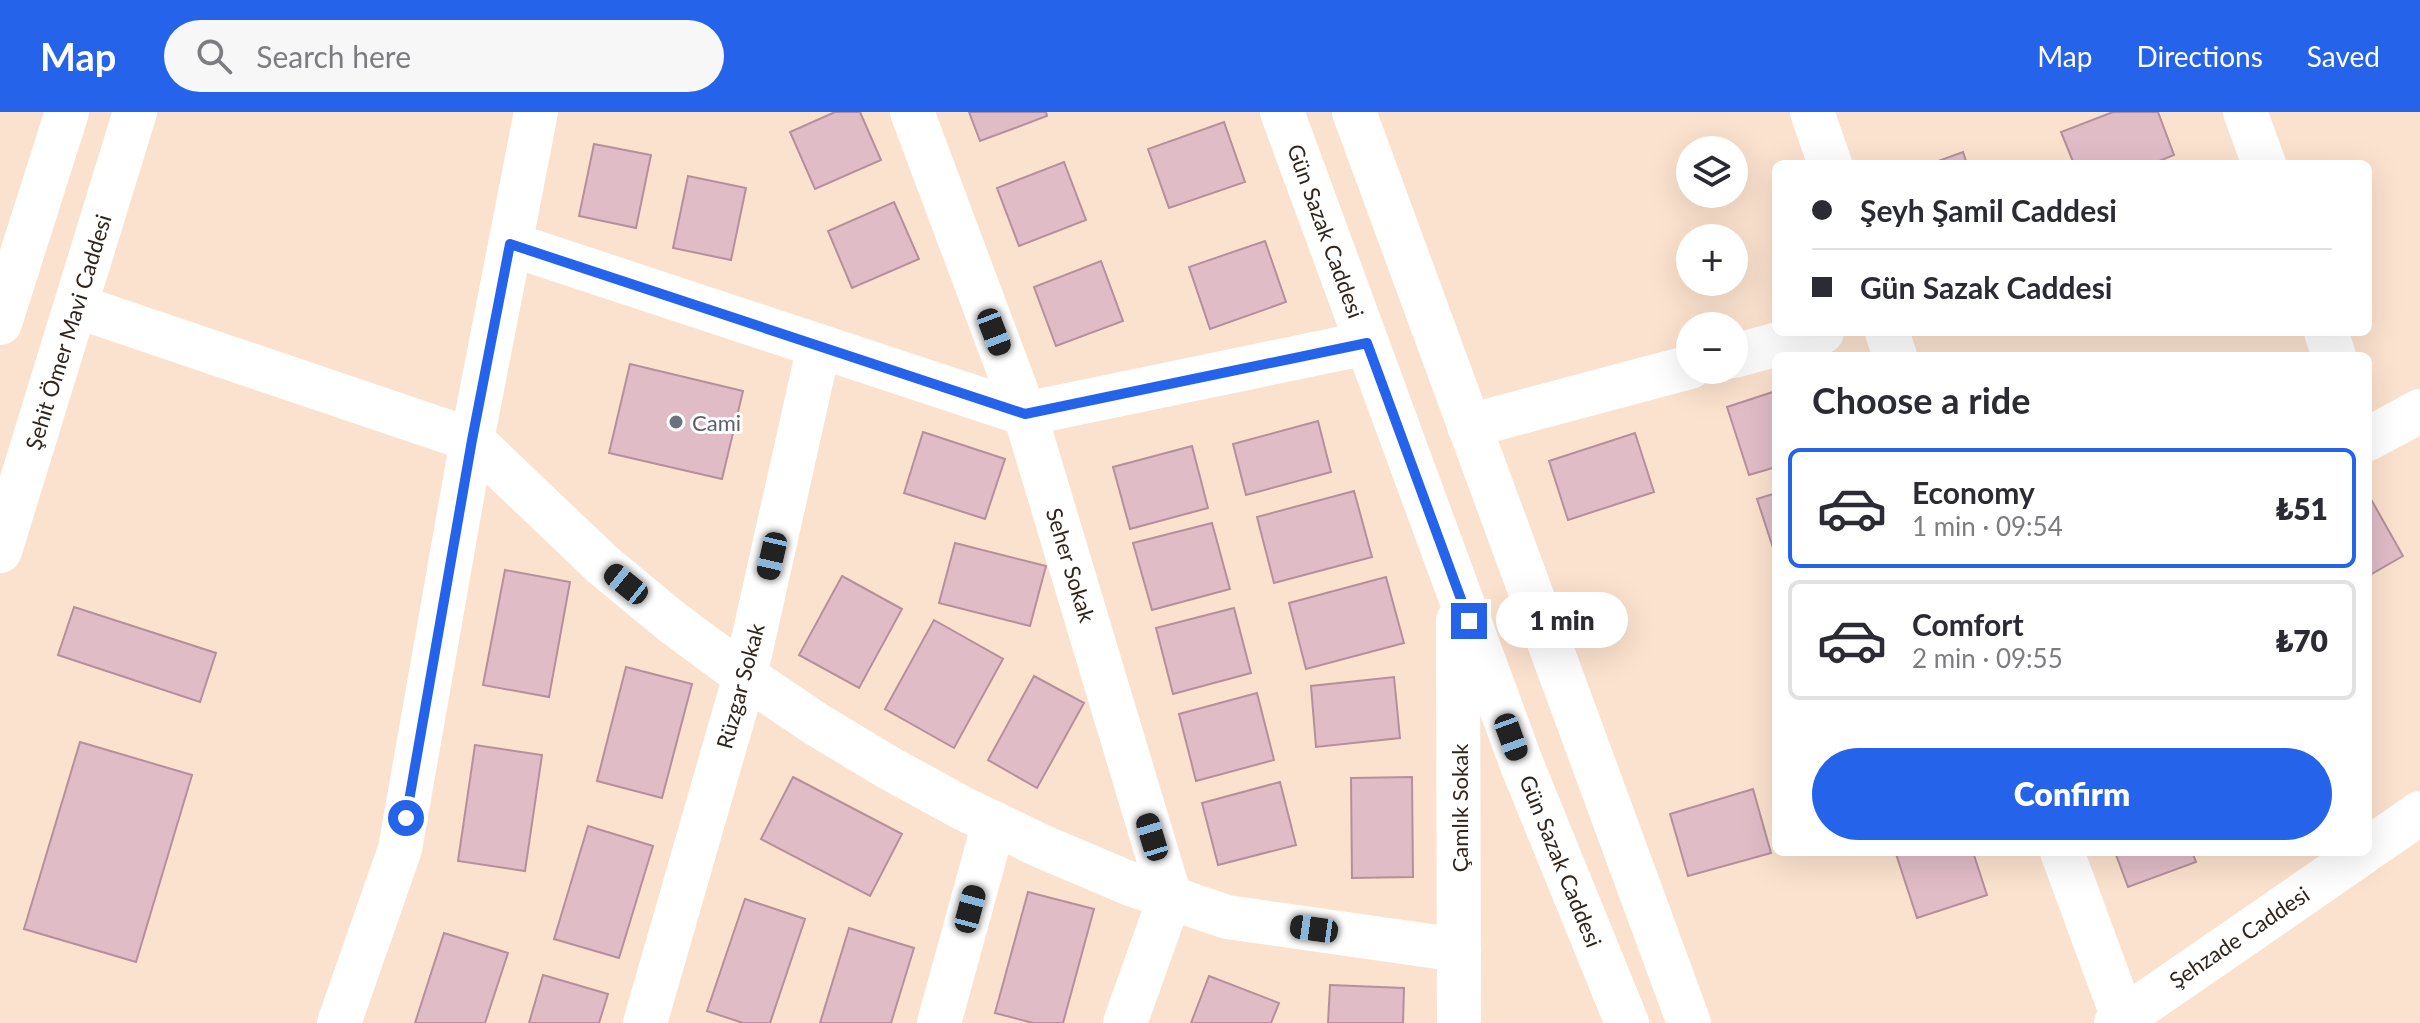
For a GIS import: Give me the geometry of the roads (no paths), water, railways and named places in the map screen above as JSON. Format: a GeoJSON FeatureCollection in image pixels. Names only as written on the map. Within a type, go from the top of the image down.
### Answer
{"type":"FeatureCollection","features":[{"type":"Feature","properties":{"kind":"street"},"geometry":{"type":"LineString","coordinates":[[0,323],[67,112]]}},
{"type":"Feature","properties":{"kind":"street","name":"Şehit Ömer Mavi Caddesi"},"geometry":{"type":"LineString","coordinates":[[0,551],[135,112]]}},
{"type":"Feature","properties":{"kind":"street"},"geometry":{"type":"LineString","coordinates":[[339,1023],[400,849],[472,440],[536,112]]}},
{"type":"Feature","properties":{"kind":"street","name":"Seher Sokak"},"geometry":{"type":"LineString","coordinates":[[912,112],[1025,414],[1170,897]]}},
{"type":"Feature","properties":{"kind":"street","name":"Gün Sazak Caddesi"},"geometry":{"type":"LineString","coordinates":[[1282,112],[1522,765],[1627,1023]]}},
{"type":"Feature","properties":{"kind":"street"},"geometry":{"type":"LineString","coordinates":[[1354,112],[1689,1023]]}},
{"type":"Feature","properties":{"kind":"street"},"geometry":{"type":"LineString","coordinates":[[1812,112],[1829,160]]}},
{"type":"Feature","properties":{"kind":"street"},"geometry":{"type":"LineString","coordinates":[[2245,112],[2263,160]]}},
{"type":"Feature","properties":{"kind":"street"},"geometry":{"type":"LineString","coordinates":[[510,244],[1025,414],[1367,343]]}},
{"type":"Feature","properties":{"kind":"street"},"geometry":{"type":"LineString","coordinates":[[76,306],[472,440],[603,565],[672,622],[745,676],[889,768],[994,823],[1120,879],[1227,917],[1459,950]]}},
{"type":"Feature","properties":{"kind":"street"},"geometry":{"type":"LineString","coordinates":[[1748,352],[1807,336]]}},
{"type":"Feature","properties":{"kind":"street","name":"Rüzgar Sokak"},"geometry":{"type":"LineString","coordinates":[[645,1023],[745,676],[819,346]]}},
{"type":"Feature","properties":{"kind":"street"},"geometry":{"type":"LineString","coordinates":[[1469,426],[1676,371]]}},
{"type":"Feature","properties":{"kind":"street"},"geometry":{"type":"LineString","coordinates":[[2372,437],[2420,411]]}},
{"type":"Feature","properties":{"kind":"street","name":"Çamlık Sokak"},"geometry":{"type":"LineString","coordinates":[[1458,592],[1459,1023]]}},
{"type":"Feature","properties":{"kind":"street","name":"Şehzade Caddesi"},"geometry":{"type":"LineString","coordinates":[[2372,846],[2420,813]]}},
{"type":"Feature","properties":{"kind":"street"},"geometry":{"type":"LineString","coordinates":[[939,1023],[994,823]]}},
{"type":"Feature","properties":{"kind":"street"},"geometry":{"type":"LineString","coordinates":[[2063,856],[2121,1021]]}},
{"type":"Feature","properties":{"kind":"street","name":"Şehzade Caddesi"},"geometry":{"type":"LineString","coordinates":[[2121,1021],[2357,856]]}},
{"type":"Feature","properties":{"kind":"street"},"geometry":{"type":"LineString","coordinates":[[1125,1023],[1170,897]]}},
{"type":"Feature","properties":{"kind":"place","name":"Cami"},"geometry":{"type":"Point","coordinates":[676,422]}}]}
